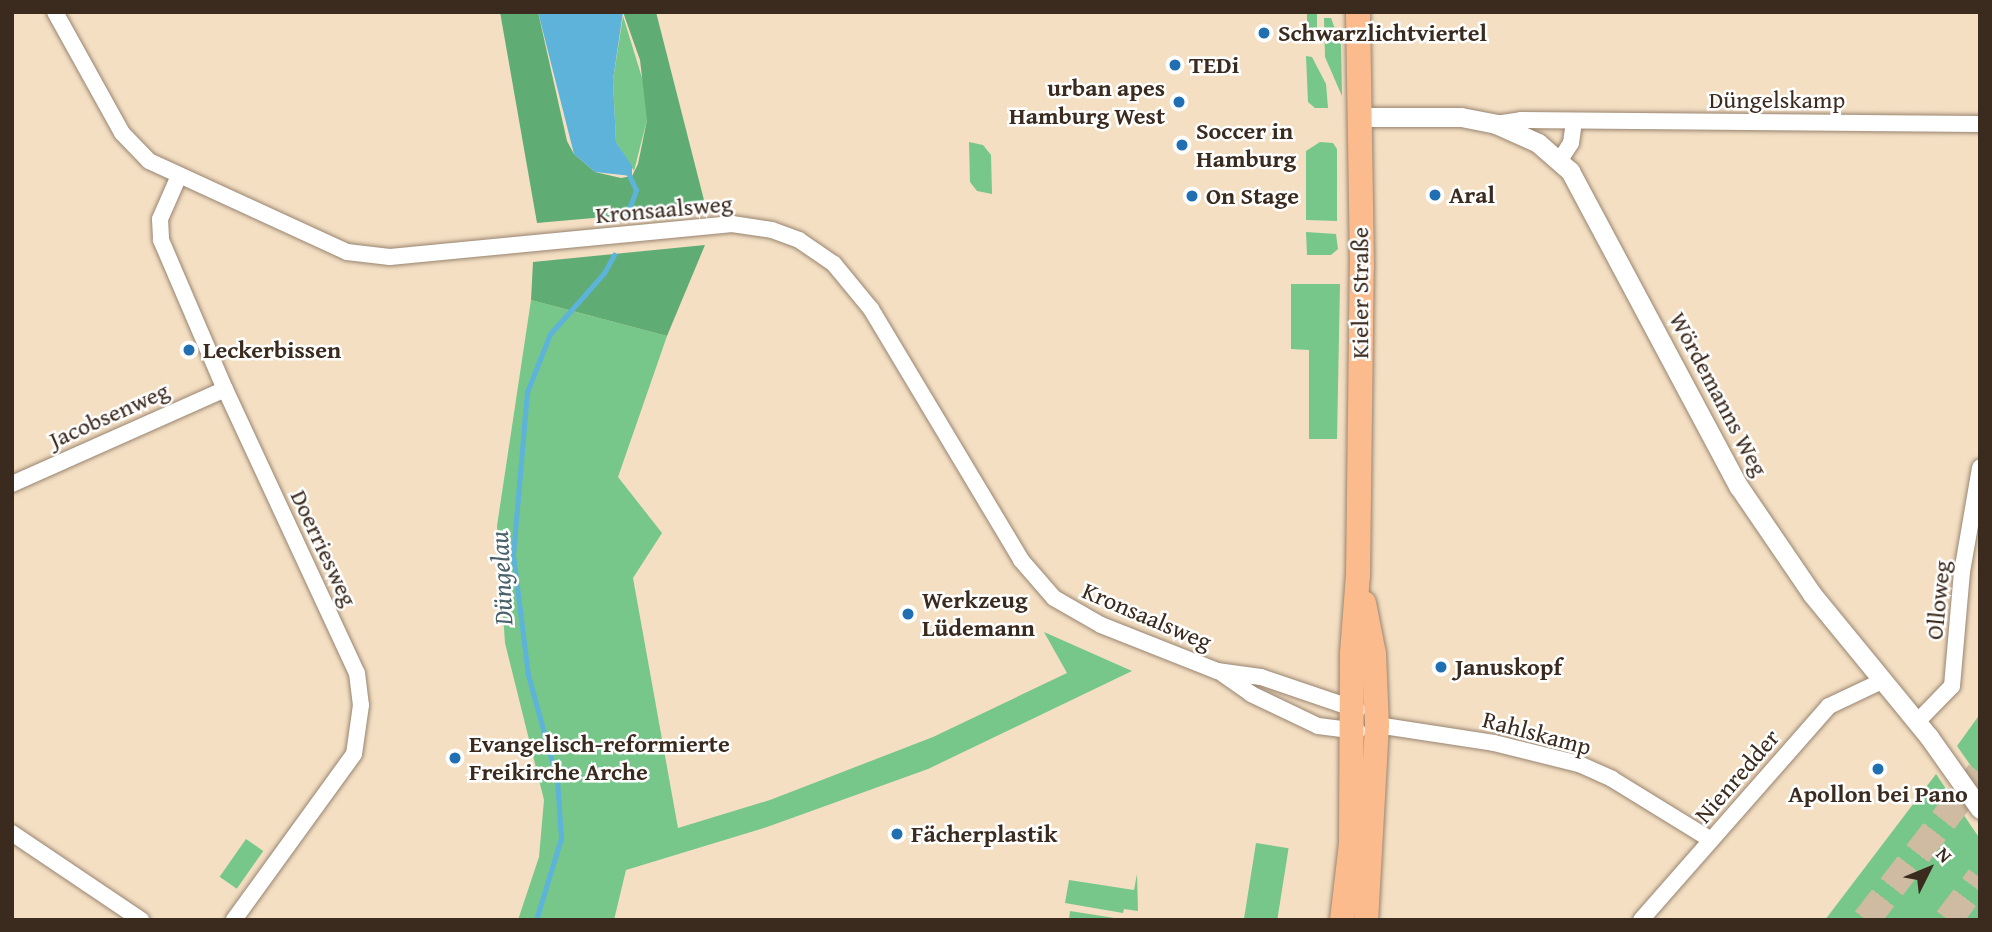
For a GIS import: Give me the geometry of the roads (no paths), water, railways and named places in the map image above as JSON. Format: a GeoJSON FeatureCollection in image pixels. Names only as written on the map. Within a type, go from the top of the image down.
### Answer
{"type":"FeatureCollection","features":[{"type":"Feature","properties":{"kind":"main road","name":"Kieler Straße"},"geometry":{"type":"LineString","coordinates":[[1357,12],[1360,117],[1358,575],[1353,707],[1365,728],[1366,920]]}},
{"type":"Feature","properties":{"kind":"main road","name":"Kieler Straße"},"geometry":{"type":"LineString","coordinates":[[1342,920],[1374,654],[1358,575]]}},
{"type":"Feature","properties":{"kind":"street","name":"Kronsaalsweg"},"geometry":{"type":"LineString","coordinates":[[55,12],[122,133],[149,160],[178,178],[313,240],[347,252],[390,257],[732,224],[772,230],[799,240],[834,264],[871,309],[1041,586],[1073,611],[1101,625],[1217,671],[1251,694],[1309,722],[1365,728]]}},
{"type":"Feature","properties":{"kind":"street","name":"Wördemanns Weg"},"geometry":{"type":"LineString","coordinates":[[1360,117],[1461,117],[1496,124],[1528,137],[1560,160],[1589,198],[1739,487],[1812,594],[1917,722],[1980,809]]}},
{"type":"Feature","properties":{"kind":"street"},"geometry":{"type":"LineString","coordinates":[[1560,160],[1571,143],[1574,122]]}},
{"type":"Feature","properties":{"kind":"street","name":"Düngelskamp"},"geometry":{"type":"LineString","coordinates":[[1496,124],[1980,124]]}},
{"type":"Feature","properties":{"kind":"street","name":"Doerriesweg"},"geometry":{"type":"LineString","coordinates":[[178,178],[160,219],[161,240],[225,389],[357,673],[361,705],[354,754],[234,920]]}},
{"type":"Feature","properties":{"kind":"street","name":"Jacobsenweg"},"geometry":{"type":"LineString","coordinates":[[12,484],[225,389]]}},
{"type":"Feature","properties":{"kind":"street","name":"Olloweg"},"geometry":{"type":"LineString","coordinates":[[1917,722],[1952,686],[1962,572],[1980,468]]}},
{"type":"Feature","properties":{"kind":"street","name":"Kronsaalsweg"},"geometry":{"type":"LineString","coordinates":[[1217,671],[1261,677],[1353,707]]}},
{"type":"Feature","properties":{"kind":"street","name":"Nienredder"},"geometry":{"type":"LineString","coordinates":[[1641,920],[1829,706],[1882,681]]}},
{"type":"Feature","properties":{"kind":"street","name":"Rahlskamp"},"geometry":{"type":"LineString","coordinates":[[1365,728],[1494,743],[1579,764],[1612,779],[1710,840]]}},
{"type":"Feature","properties":{"kind":"street"},"geometry":{"type":"LineString","coordinates":[[12,834],[141,920]]}},
{"type":"Feature","properties":{"kind":"water"},"geometry":{"type":"Polygon","coordinates":[[[538,12],[623,12],[613,80],[616,142],[632,166],[632,176],[595,172],[574,154],[538,12]]]}},
{"type":"Feature","properties":{"kind":"waterway","name":"Düngelau"},"geometry":{"type":"LineString","coordinates":[[627,214],[636,190],[628,173]]}},
{"type":"Feature","properties":{"kind":"waterway","name":"Düngelau"},"geometry":{"type":"LineString","coordinates":[[536,920],[561,838],[557,780],[528,675],[513,555],[527,392],[550,334],[604,273],[614,255]]}},
{"type":"Feature","properties":{"kind":"tunnel"},"geometry":{"type":"LineString","coordinates":[[1866,920],[1980,773]]}},
{"type":"Feature","properties":{"kind":"tunnel"},"geometry":{"type":"LineString","coordinates":[[1948,920],[1980,878]]}},
{"type":"Feature","properties":{"kind":"place","name":"Schwarzlichtviertel"},"geometry":{"type":"Point","coordinates":[1264,33]}},
{"type":"Feature","properties":{"kind":"place","name":"TEDi"},"geometry":{"type":"Point","coordinates":[1175,65]}},
{"type":"Feature","properties":{"kind":"place","name":"urban apes Hamburg West"},"geometry":{"type":"Point","coordinates":[1179,102]}},
{"type":"Feature","properties":{"kind":"place","name":"Soccer in Hamburg"},"geometry":{"type":"Point","coordinates":[1182,145]}},
{"type":"Feature","properties":{"kind":"place","name":"Aral"},"geometry":{"type":"Point","coordinates":[1435,195]}},
{"type":"Feature","properties":{"kind":"place","name":"On Stage"},"geometry":{"type":"Point","coordinates":[1192,196]}},
{"type":"Feature","properties":{"kind":"place","name":"Leckerbissen"},"geometry":{"type":"Point","coordinates":[189,350]}},
{"type":"Feature","properties":{"kind":"place","name":"Werkzeug Lüdemann"},"geometry":{"type":"Point","coordinates":[908,614]}},
{"type":"Feature","properties":{"kind":"place","name":"Januskopf"},"geometry":{"type":"Point","coordinates":[1441,667]}},
{"type":"Feature","properties":{"kind":"place","name":"Evangelisch-reformierte Freikirche Arche"},"geometry":{"type":"Point","coordinates":[455,758]}},
{"type":"Feature","properties":{"kind":"place","name":"Apollon bei Pano"},"geometry":{"type":"Point","coordinates":[1878,769]}},
{"type":"Feature","properties":{"kind":"place","name":"Fächerplastik"},"geometry":{"type":"Point","coordinates":[897,834]}}]}
